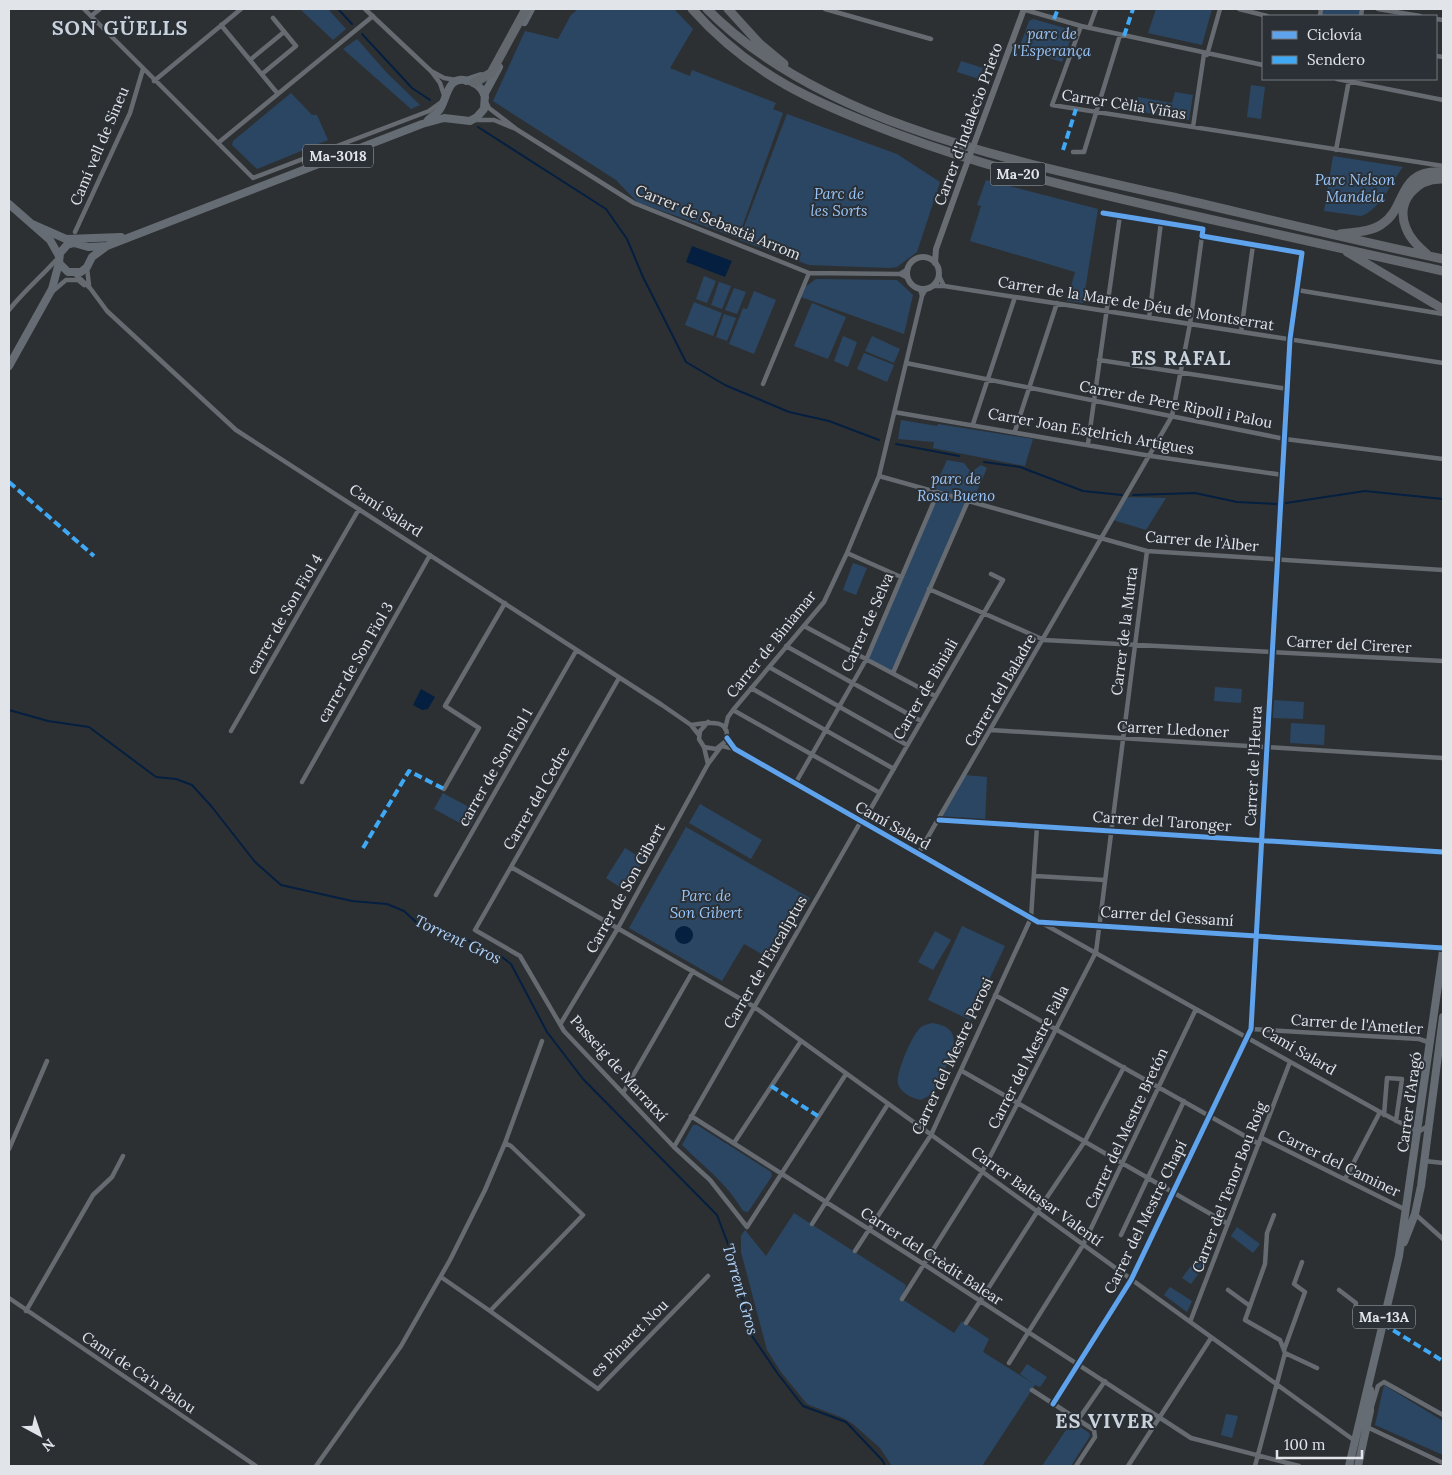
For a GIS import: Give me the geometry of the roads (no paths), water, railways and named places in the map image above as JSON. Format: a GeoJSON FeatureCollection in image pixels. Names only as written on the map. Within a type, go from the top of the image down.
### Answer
{"type":"FeatureCollection","features":[{"type":"Feature","properties":{"kind":"highway"},"geometry":{"type":"LineString","coordinates":[[467,81],[491,73],[526,9]]}},
{"type":"Feature","properties":{"kind":"highway","name":"Ma-20"},"geometry":{"type":"LineString","coordinates":[[692,9],[736,51],[783,85],[822,104],[917,141],[986,165],[1050,183],[1443,271]]}},
{"type":"Feature","properties":{"kind":"highway","name":"Ma-20"},"geometry":{"type":"LineString","coordinates":[[707,9],[748,45],[814,86],[923,131],[999,156],[1443,259]]}},
{"type":"Feature","properties":{"kind":"highway"},"geometry":{"type":"LineString","coordinates":[[728,9],[759,43],[814,86]]}},
{"type":"Feature","properties":{"kind":"highway"},"geometry":{"type":"LineString","coordinates":[[1335,235],[1371,229],[1382,225],[1391,216],[1403,190],[1410,182],[1424,174],[1443,172]]}},
{"type":"Feature","properties":{"kind":"highway"},"geometry":{"type":"LineString","coordinates":[[1428,256],[1406,230],[1403,218],[1404,206],[1409,194],[1418,185],[1430,180],[1443,179]]}},
{"type":"Feature","properties":{"kind":"highway"},"geometry":{"type":"LineString","coordinates":[[1340,248],[1443,309]]}},
{"type":"Feature","properties":{"kind":"main road","name":"Ma-3018"},"geometry":{"type":"LineString","coordinates":[[422,124],[438,112],[452,85],[479,77],[487,72],[522,9]]}},
{"type":"Feature","properties":{"kind":"main road"},"geometry":{"type":"LineString","coordinates":[[470,121],[480,115],[485,99],[531,9]]}},
{"type":"Feature","properties":{"kind":"main road"},"geometry":{"type":"LineString","coordinates":[[467,81],[481,89],[485,99]]}},
{"type":"Feature","properties":{"kind":"main road"},"geometry":{"type":"LineString","coordinates":[[444,98],[445,110],[455,120]]}},
{"type":"Feature","properties":{"kind":"main road","name":"Ma-3018"},"geometry":{"type":"LineString","coordinates":[[50,240],[67,245],[74,243],[83,246],[107,246],[422,124],[442,119],[470,121]]}},
{"type":"Feature","properties":{"kind":"main road","name":"Ma-3018"},"geometry":{"type":"LineString","coordinates":[[9,204],[50,240],[64,270],[73,274],[88,264],[107,246]]}},
{"type":"Feature","properties":{"kind":"main road"},"geometry":{"type":"LineString","coordinates":[[32,224],[66,239],[131,237]]}},
{"type":"Feature","properties":{"kind":"main road"},"geometry":{"type":"LineString","coordinates":[[52,289],[59,259],[67,245]]}},
{"type":"Feature","properties":{"kind":"main road"},"geometry":{"type":"LineString","coordinates":[[83,246],[88,251],[88,264]]}},
{"type":"Feature","properties":{"kind":"main road"},"geometry":{"type":"LineString","coordinates":[[9,366],[52,289],[60,279],[73,274]]}},
{"type":"Feature","properties":{"kind":"main road","name":"Carrer d'Aragó"},"geometry":{"type":"LineString","coordinates":[[1349,1466],[1399,1256],[1415,1155],[1443,949]]}},
{"type":"Feature","properties":{"kind":"main road","name":"Carrer d'Aragó"},"geometry":{"type":"LineString","coordinates":[[1399,1256],[1414,1214],[1425,1161],[1443,1017]]}},
{"type":"Feature","properties":{"kind":"main road"},"geometry":{"type":"LineString","coordinates":[[1431,1043],[1438,1054]]}},
{"type":"Feature","properties":{"kind":"main road"},"geometry":{"type":"LineString","coordinates":[[1415,1155],[1425,1161]]}},
{"type":"Feature","properties":{"kind":"main road","name":"Carrer d'Aragó"},"geometry":{"type":"LineString","coordinates":[[1358,1466],[1370,1411],[1370,1378]]}},
{"type":"Feature","properties":{"kind":"street"},"geometry":{"type":"LineString","coordinates":[[84,9],[253,178],[429,111],[444,98],[440,83],[431,71],[365,9]]}},
{"type":"Feature","properties":{"kind":"street"},"geometry":{"type":"LineString","coordinates":[[91,16],[100,9]]}},
{"type":"Feature","properties":{"kind":"street"},"geometry":{"type":"LineString","coordinates":[[154,81],[241,9]]}},
{"type":"Feature","properties":{"kind":"street"},"geometry":{"type":"LineString","coordinates":[[825,9],[931,39]]}},
{"type":"Feature","properties":{"kind":"street"},"geometry":{"type":"LineString","coordinates":[[1023,9],[1089,28],[1262,65]]}},
{"type":"Feature","properties":{"kind":"street","name":"Carrer d'Indalecio Prieto"},"geometry":{"type":"LineString","coordinates":[[935,263],[936,249],[1023,9]]}},
{"type":"Feature","properties":{"kind":"street"},"geometry":{"type":"LineString","coordinates":[[1089,28],[1096,9]]}},
{"type":"Feature","properties":{"kind":"street"},"geometry":{"type":"LineString","coordinates":[[1192,127],[1206,54],[1220,9]]}},
{"type":"Feature","properties":{"kind":"street"},"geometry":{"type":"LineString","coordinates":[[1239,9],[1263,15]]}},
{"type":"Feature","properties":{"kind":"street"},"geometry":{"type":"LineString","coordinates":[[1378,9],[1414,15]]}},
{"type":"Feature","properties":{"kind":"street"},"geometry":{"type":"LineString","coordinates":[[218,143],[373,16]]}},
{"type":"Feature","properties":{"kind":"street"},"geometry":{"type":"LineString","coordinates":[[262,74],[296,46],[273,18]]}},
{"type":"Feature","properties":{"kind":"street"},"geometry":{"type":"LineString","coordinates":[[221,25],[278,94]]}},
{"type":"Feature","properties":{"kind":"street","name":"Carrer Cèlia Viñas"},"geometry":{"type":"LineString","coordinates":[[1081,26],[1052,106],[1443,166]]}},
{"type":"Feature","properties":{"kind":"street"},"geometry":{"type":"LineString","coordinates":[[250,60],[284,32]]}},
{"type":"Feature","properties":{"kind":"street"},"geometry":{"type":"LineString","coordinates":[[1073,152],[1084,152],[1120,35]]}},
{"type":"Feature","properties":{"kind":"street","name":"Camí vell de Sineu"},"geometry":{"type":"LineString","coordinates":[[75,232],[130,113],[143,69]]}},
{"type":"Feature","properties":{"kind":"street"},"geometry":{"type":"LineString","coordinates":[[431,71],[444,78],[467,81]]}},
{"type":"Feature","properties":{"kind":"street"},"geometry":{"type":"LineString","coordinates":[[1336,150],[1349,80],[1443,100]]}},
{"type":"Feature","properties":{"kind":"street","name":"Carrer de Sebastià Arrom"},"geometry":{"type":"LineString","coordinates":[[485,99],[489,108],[516,129],[634,203],[809,273],[900,274],[908,278]]}},
{"type":"Feature","properties":{"kind":"street","name":"Carrer de Sebastià Arrom"},"geometry":{"type":"LineString","coordinates":[[470,121],[494,120],[516,129]]}},
{"type":"Feature","properties":{"kind":"street"},"geometry":{"type":"LineString","coordinates":[[1102,538],[1172,416],[1190,324],[1203,229],[1103,213]]}},
{"type":"Feature","properties":{"kind":"street"},"geometry":{"type":"LineString","coordinates":[[1088,444],[1120,215]]}},
{"type":"Feature","properties":{"kind":"street"},"geometry":{"type":"LineString","coordinates":[[1149,318],[1161,222]]}},
{"type":"Feature","properties":{"kind":"street"},"geometry":{"type":"LineString","coordinates":[[1202,236],[1253,245],[1241,332]]}},
{"type":"Feature","properties":{"kind":"street","name":"Carrer de l'Heura"},"geometry":{"type":"LineString","coordinates":[[1251,1029],[1290,340],[1302,254],[1253,245]]}},
{"type":"Feature","properties":{"kind":"street"},"geometry":{"type":"LineString","coordinates":[[900,274],[908,269],[914,261],[924,258],[936,249]]}},
{"type":"Feature","properties":{"kind":"street"},"geometry":{"type":"LineString","coordinates":[[924,258],[935,263],[944,286]]}},
{"type":"Feature","properties":{"kind":"street"},"geometry":{"type":"LineString","coordinates":[[9,310],[26,290],[59,259]]}},
{"type":"Feature","properties":{"kind":"street"},"geometry":{"type":"LineString","coordinates":[[88,264],[87,276],[90,288]]}},
{"type":"Feature","properties":{"kind":"street"},"geometry":{"type":"LineString","coordinates":[[908,269],[908,278],[914,286],[926,288]]}},
{"type":"Feature","properties":{"kind":"street"},"geometry":{"type":"LineString","coordinates":[[763,384],[809,273]]}},
{"type":"Feature","properties":{"kind":"street","name":"Camí Salard"},"geometry":{"type":"LineString","coordinates":[[73,274],[90,288],[107,311],[236,430],[692,725],[699,735]]}},
{"type":"Feature","properties":{"kind":"street"},"geometry":{"type":"LineString","coordinates":[[879,476],[922,296],[926,288],[939,276]]}},
{"type":"Feature","properties":{"kind":"street"},"geometry":{"type":"LineString","coordinates":[[47,298],[59,284],[71,279],[78,280],[95,294]]}},
{"type":"Feature","properties":{"kind":"street","name":"Carrer de la Mare de Déu de Montserrat"},"geometry":{"type":"LineString","coordinates":[[926,288],[944,286],[1016,296],[1443,363]]}},
{"type":"Feature","properties":{"kind":"street"},"geometry":{"type":"LineString","coordinates":[[1297,290],[1443,314]]}},
{"type":"Feature","properties":{"kind":"street"},"geometry":{"type":"LineString","coordinates":[[974,424],[1016,296]]}},
{"type":"Feature","properties":{"kind":"street"},"geometry":{"type":"LineString","coordinates":[[1015,431],[1057,303]]}},
{"type":"Feature","properties":{"kind":"street"},"geometry":{"type":"LineString","coordinates":[[1099,360],[1288,388]]}},
{"type":"Feature","properties":{"kind":"street","name":"Carrer de Pere Ripoll i Palou"},"geometry":{"type":"LineString","coordinates":[[906,363],[1285,438],[1443,459]]}},
{"type":"Feature","properties":{"kind":"street","name":"Carrer Joan Estelrich Artigues"},"geometry":{"type":"LineString","coordinates":[[894,412],[1015,431],[1150,456],[1283,475]]}},
{"type":"Feature","properties":{"kind":"street","name":"Carrer de l'Àlber"},"geometry":{"type":"LineString","coordinates":[[879,476],[1147,551],[1443,570]]}},
{"type":"Feature","properties":{"kind":"street","name":"Carrer de Biniamar"},"geometry":{"type":"LineString","coordinates":[[726,729],[728,717],[733,710],[824,602],[879,476]]}},
{"type":"Feature","properties":{"kind":"street","name":"Carrer de Selva"},"geometry":{"type":"LineString","coordinates":[[795,784],[867,658],[938,492]]}},
{"type":"Feature","properties":{"kind":"street"},"geometry":{"type":"LineString","coordinates":[[893,673],[968,501]]}},
{"type":"Feature","properties":{"kind":"street","name":"carrer de Son Fiol 4"},"geometry":{"type":"LineString","coordinates":[[231,732],[359,509]]}},
{"type":"Feature","properties":{"kind":"street","name":"Carrer del Baladre"},"geometry":{"type":"LineString","coordinates":[[918,854],[1102,538]]}},
{"type":"Feature","properties":{"kind":"street","name":"Carrer de la Murta"},"geometry":{"type":"LineString","coordinates":[[1096,952],[1147,551]]}},
{"type":"Feature","properties":{"kind":"street"},"geometry":{"type":"LineString","coordinates":[[847,553],[901,577]]}},
{"type":"Feature","properties":{"kind":"street","name":"carrer de Son Fiol 3"},"geometry":{"type":"LineString","coordinates":[[302,782],[430,555]]}},
{"type":"Feature","properties":{"kind":"street","name":"Carrer de Biniali"},"geometry":{"type":"LineString","coordinates":[[862,822],[1002,580],[991,574]]}},
{"type":"Feature","properties":{"kind":"street","name":"Carrer del Cirerer"},"geometry":{"type":"LineString","coordinates":[[929,589],[1044,640],[1443,661]]}},
{"type":"Feature","properties":{"kind":"street"},"geometry":{"type":"LineString","coordinates":[[444,789],[479,728],[444,706],[505,603]]}},
{"type":"Feature","properties":{"kind":"street"},"geometry":{"type":"LineString","coordinates":[[804,626],[935,696]]}},
{"type":"Feature","properties":{"kind":"street"},"geometry":{"type":"LineString","coordinates":[[786,646],[921,721]]}},
{"type":"Feature","properties":{"kind":"street","name":"carrer de Son Fiol 1"},"geometry":{"type":"LineString","coordinates":[[436,895],[576,651]]}},
{"type":"Feature","properties":{"kind":"street"},"geometry":{"type":"LineString","coordinates":[[769,667],[907,745]]}},
{"type":"Feature","properties":{"kind":"street","name":"Carrer del Cedre"},"geometry":{"type":"LineString","coordinates":[[474,930],[619,678]]}},
{"type":"Feature","properties":{"kind":"street"},"geometry":{"type":"LineString","coordinates":[[751,688],[894,769]]}},
{"type":"Feature","properties":{"kind":"street"},"geometry":{"type":"LineString","coordinates":[[733,710],[880,793]]}},
{"type":"Feature","properties":{"kind":"street","name":"Carrer de Biniamar"},"geometry":{"type":"LineString","coordinates":[[717,722],[728,717]]}},
{"type":"Feature","properties":{"kind":"street"},"geometry":{"type":"LineString","coordinates":[[708,722],[702,727],[699,735],[708,764]]}},
{"type":"Feature","properties":{"kind":"street"},"geometry":{"type":"LineString","coordinates":[[692,725],[717,722],[726,729],[727,738],[721,747],[712,750],[704,747]]}},
{"type":"Feature","properties":{"kind":"street","name":"Carrer Lledoner"},"geometry":{"type":"LineString","coordinates":[[991,730],[1443,758]]}},
{"type":"Feature","properties":{"kind":"street","name":"Camí Salard"},"geometry":{"type":"LineString","coordinates":[[727,738],[736,749],[795,784],[1038,922],[1096,952],[1196,1009],[1248,1036],[1382,1114],[1418,1132]]}},
{"type":"Feature","properties":{"kind":"street","name":"Camí Salard"},"geometry":{"type":"LineString","coordinates":[[721,747],[736,749]]}},
{"type":"Feature","properties":{"kind":"street","name":"Carrer de Son Gibert"},"geometry":{"type":"LineString","coordinates":[[561,1024],[618,928],[708,764],[721,747]]}},
{"type":"Feature","properties":{"kind":"street","name":"Carrer del Taronger"},"geometry":{"type":"LineString","coordinates":[[938,820],[1443,852]]}},
{"type":"Feature","properties":{"kind":"street","name":"Carrer de l'Eucaliptus"},"geometry":{"type":"LineString","coordinates":[[674,1147],[753,1006],[862,822]]}},
{"type":"Feature","properties":{"kind":"street","name":"Carrer del Mestre Perosi"},"geometry":{"type":"LineString","coordinates":[[855,1251],[931,1135],[1031,918],[1037,826]]}},
{"type":"Feature","properties":{"kind":"street","name":"Carrer Baltasar Valentí"},"geometry":{"type":"LineString","coordinates":[[511,866],[753,1006],[1355,1442]]}},
{"type":"Feature","properties":{"kind":"street"},"geometry":{"type":"LineString","coordinates":[[1035,876],[1105,880]]}},
{"type":"Feature","properties":{"kind":"street","name":"Carrer del Gessamí"},"geometry":{"type":"LineString","coordinates":[[1038,922],[1256,934],[1443,949]]}},
{"type":"Feature","properties":{"kind":"street","name":"Passeig de Marratxí"},"geometry":{"type":"LineString","coordinates":[[474,930],[520,956],[564,1031],[674,1147],[718,1189],[747,1227],[781,1174]]}},
{"type":"Feature","properties":{"kind":"street","name":"Carrer del Mestre Falla"},"geometry":{"type":"LineString","coordinates":[[902,1299],[982,1172],[1096,952]]}},
{"type":"Feature","properties":{"kind":"street"},"geometry":{"type":"LineString","coordinates":[[624,1093],[693,971]]}},
{"type":"Feature","properties":{"kind":"street"},"geometry":{"type":"LineString","coordinates":[[995,995],[1124,1066],[1259,1144]]}},
{"type":"Feature","properties":{"kind":"street","name":"Carrer del Mestre Bretón"},"geometry":{"type":"LineString","coordinates":[[1009,1363],[1083,1245],[1124,1163],[1196,1009]]}},
{"type":"Feature","properties":{"kind":"street","name":"Carrer del Mestre Chapí"},"geometry":{"type":"LineString","coordinates":[[1053,1404],[1131,1280],[1251,1029]]}},
{"type":"Feature","properties":{"kind":"street","name":"Carrer de l'Ametler"},"geometry":{"type":"LineString","coordinates":[[1251,1029],[1419,1039],[1431,1043]]}},
{"type":"Feature","properties":{"kind":"street"},"geometry":{"type":"LineString","coordinates":[[734,1143],[801,1041]]}},
{"type":"Feature","properties":{"kind":"street"},"geometry":{"type":"LineString","coordinates":[[316,1466],[401,1346],[441,1277],[485,1190],[505,1143],[542,1042]]}},
{"type":"Feature","properties":{"kind":"street"},"geometry":{"type":"LineString","coordinates":[[9,1149],[47,1061]]}},
{"type":"Feature","properties":{"kind":"street","name":"Carrer del Tenor Bou Roig"},"geometry":{"type":"LineString","coordinates":[[1190,1322],[1290,1062]]}},
{"type":"Feature","properties":{"kind":"street"},"geometry":{"type":"LineString","coordinates":[[966,1323],[1085,1141],[1124,1066]]}},
{"type":"Feature","properties":{"kind":"street"},"geometry":{"type":"LineString","coordinates":[[962,1071],[1228,1224]]}},
{"type":"Feature","properties":{"kind":"street"},"geometry":{"type":"LineString","coordinates":[[781,1174],[846,1074]]}},
{"type":"Feature","properties":{"kind":"street"},"geometry":{"type":"LineString","coordinates":[[1345,1180],[1382,1114],[1387,1078],[1402,1079],[1396,1121]]}},
{"type":"Feature","properties":{"kind":"street"},"geometry":{"type":"LineString","coordinates":[[1121,1235],[1184,1101]]}},
{"type":"Feature","properties":{"kind":"street"},"geometry":{"type":"LineString","coordinates":[[812,1224],[888,1104]]}},
{"type":"Feature","properties":{"kind":"street","name":"Carrer del Crèdit Balear"},"geometry":{"type":"LineString","coordinates":[[691,1116],[1191,1438],[1257,1457],[1299,1466]]}},
{"type":"Feature","properties":{"kind":"street"},"geometry":{"type":"LineString","coordinates":[[1418,1132],[1429,1124]]}},
{"type":"Feature","properties":{"kind":"street","name":"Carrer del Caminer"},"geometry":{"type":"LineString","coordinates":[[1262,1138],[1406,1210]]}},
{"type":"Feature","properties":{"kind":"street"},"geometry":{"type":"LineString","coordinates":[[490,1311],[583,1215],[511,1146],[505,1143]]}},
{"type":"Feature","properties":{"kind":"street"},"geometry":{"type":"LineString","coordinates":[[26,1311],[93,1195],[112,1177],[123,1156]]}},
{"type":"Feature","properties":{"kind":"street"},"geometry":{"type":"LineString","coordinates":[[1425,1161],[1443,1163]]}},
{"type":"Feature","properties":{"kind":"street"},"geometry":{"type":"LineString","coordinates":[[1414,1214],[1443,1239]]}},
{"type":"Feature","properties":{"kind":"street"},"geometry":{"type":"LineString","coordinates":[[1274,1215],[1267,1233],[1265,1264],[1245,1320],[1280,1340],[1285,1352],[1317,1368]]}},
{"type":"Feature","properties":{"kind":"street"},"geometry":{"type":"LineString","coordinates":[[1255,1466],[1285,1352],[1305,1292],[1294,1284],[1302,1262]]}},
{"type":"Feature","properties":{"kind":"street","name":"es Pinaret Nou"},"geometry":{"type":"LineString","coordinates":[[441,1277],[598,1389],[708,1276]]}},
{"type":"Feature","properties":{"kind":"street"},"geometry":{"type":"LineString","coordinates":[[1228,1290],[1250,1306]]}},
{"type":"Feature","properties":{"kind":"street"},"geometry":{"type":"LineString","coordinates":[[1340,1290],[1356,1303],[1354,1313],[1384,1320]]}},
{"type":"Feature","properties":{"kind":"street","name":"Camí de Ca'n Palou"},"geometry":{"type":"LineString","coordinates":[[9,1298],[256,1466]]}},
{"type":"Feature","properties":{"kind":"street"},"geometry":{"type":"LineString","coordinates":[[1128,1466],[1211,1338]]}},
{"type":"Feature","properties":{"kind":"street"},"geometry":{"type":"LineString","coordinates":[[1078,1420],[1104,1381]]}},
{"type":"Feature","properties":{"kind":"street"},"geometry":{"type":"LineString","coordinates":[[1370,1411],[1378,1386],[1382,1382],[1443,1416]]}},
{"type":"Feature","properties":{"kind":"street"},"geometry":{"type":"LineString","coordinates":[[1032,1390],[1094,1430],[1095,1434],[1077,1464],[1084,1466]]}},
{"type":"Feature","properties":{"kind":"street"},"geometry":{"type":"LineString","coordinates":[[1367,1427],[1443,1463]]}},
{"type":"Feature","properties":{"kind":"waterway"},"geometry":{"type":"LineString","coordinates":[[338,9],[352,24]]}},
{"type":"Feature","properties":{"kind":"waterway"},"geometry":{"type":"LineString","coordinates":[[362,34],[412,88],[430,100]]}},
{"type":"Feature","properties":{"kind":"waterway"},"geometry":{"type":"LineString","coordinates":[[478,127],[606,209],[627,239],[643,277],[686,362],[725,385],[789,412],[829,421],[879,440]]}},
{"type":"Feature","properties":{"kind":"waterway"},"geometry":{"type":"LineString","coordinates":[[896,444],[959,456]]}},
{"type":"Feature","properties":{"kind":"waterway"},"geometry":{"type":"LineString","coordinates":[[984,462],[1020,467],[1083,491],[1122,495]]}},
{"type":"Feature","properties":{"kind":"waterway"},"geometry":{"type":"LineString","coordinates":[[1286,503],[1365,491],[1443,499]]}},
{"type":"Feature","properties":{"kind":"waterway"},"geometry":{"type":"LineString","coordinates":[[1133,495],[1195,493],[1237,502],[1277,504]]}},
{"type":"Feature","properties":{"kind":"waterway","name":"Torrent Gros"},"geometry":{"type":"LineString","coordinates":[[9,710],[48,721],[89,727],[156,777],[176,779],[192,785],[212,807],[255,862],[281,885],[352,901],[387,904],[404,911],[416,922],[467,940],[502,957],[511,964],[547,1032],[583,1079],[717,1215],[739,1273],[740,1289],[750,1333],[778,1374],[803,1406],[846,1422],[883,1461],[885,1466]]}},
{"type":"Feature","properties":{"kind":"district","name":"SON GÜELLS"},"geometry":{"type":"Point","coordinates":[120,27]}},
{"type":"Feature","properties":{"kind":"district","name":"ES RAFAL"},"geometry":{"type":"Point","coordinates":[1181,357]}},
{"type":"Feature","properties":{"kind":"district","name":"ES VIVER"},"geometry":{"type":"Point","coordinates":[1105,1420]}},
{"type":"Feature","properties":{"kind":"park label","name":"parc de l'Esperança"},"geometry":{"type":"Point","coordinates":[1052,42]}},
{"type":"Feature","properties":{"kind":"park label","name":"Parc Nelson Mandela"},"geometry":{"type":"Point","coordinates":[1355,188]}},
{"type":"Feature","properties":{"kind":"park label","name":"Parc de les Sorts"},"geometry":{"type":"Point","coordinates":[839,202]}},
{"type":"Feature","properties":{"kind":"park label","name":"parc de Rosa Bueno"},"geometry":{"type":"Point","coordinates":[956,486]}},
{"type":"Feature","properties":{"kind":"park label","name":"Parc de Son Gibert"},"geometry":{"type":"Point","coordinates":[706,904]}}]}
